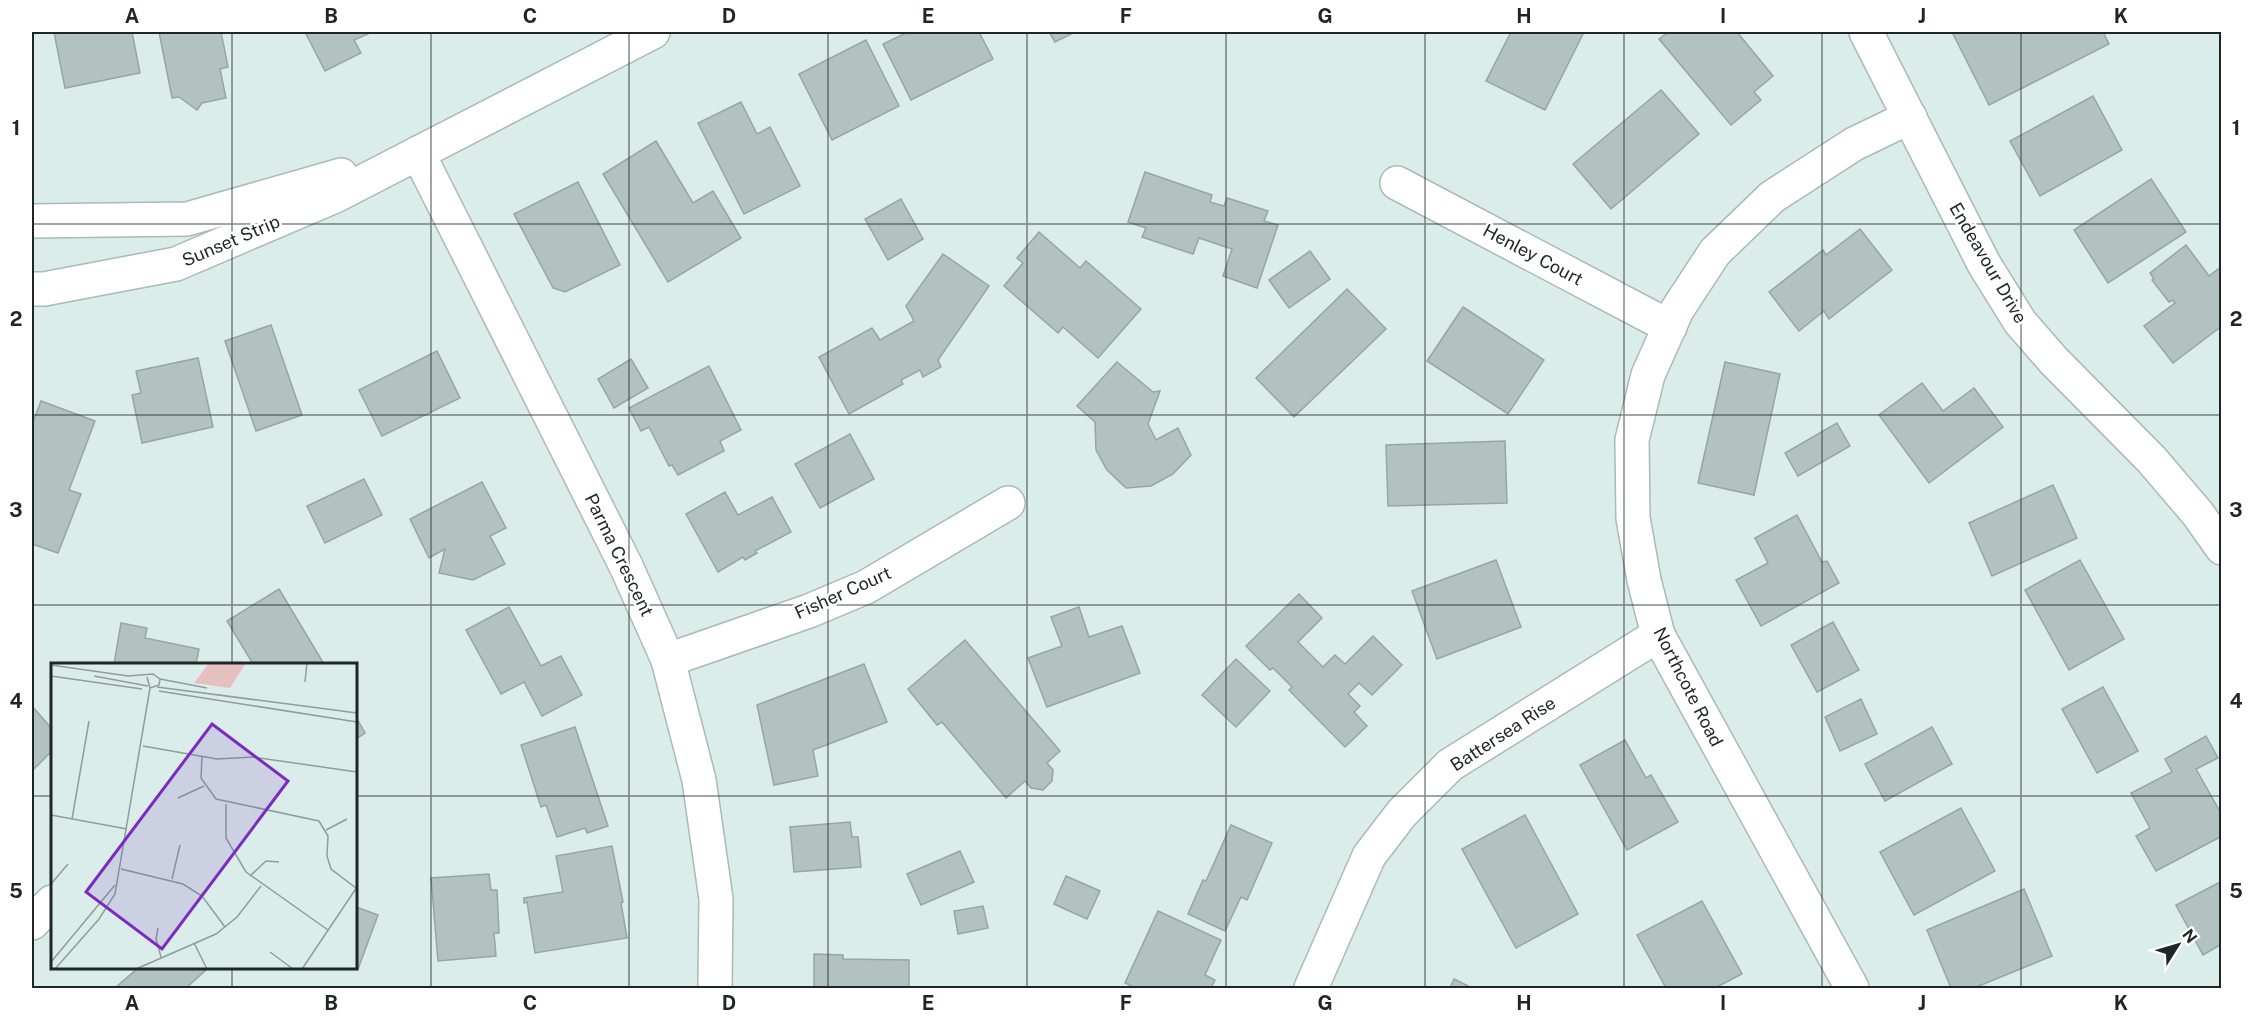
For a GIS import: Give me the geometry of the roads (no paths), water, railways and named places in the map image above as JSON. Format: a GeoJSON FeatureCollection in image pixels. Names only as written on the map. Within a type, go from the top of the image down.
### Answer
{"type":"FeatureCollection","features":[{"type":"Feature","properties":{"kind":"street","name":"Sunset Strip"},"geometry":{"type":"LineString","coordinates":[[32,289],[44,289],[176,264],[335,196],[653,32]]}},
{"type":"Feature","properties":{"kind":"street","name":"Endeavour Drive"},"geometry":{"type":"LineString","coordinates":[[1866,32],[1984,264],[2020,322],[2054,361],[2151,459],[2198,514],[2222,548]]}},
{"type":"Feature","properties":{"kind":"street","name":"Northcote Road"},"geometry":{"type":"LineString","coordinates":[[1852,988],[1658,635],[1644,580],[1633,518],[1632,440],[1648,375],[1677,310],[1715,252],[1772,197],[1854,144],[1910,117]]}},
{"type":"Feature","properties":{"kind":"street","name":"Sunset Strip"},"geometry":{"type":"LineString","coordinates":[[32,221],[187,219],[418,153]]}},
{"type":"Feature","properties":{"kind":"street","name":"Parma Crescent"},"geometry":{"type":"LineString","coordinates":[[418,153],[621,556],[668,660],[699,780],[716,898],[715,988]]}},
{"type":"Feature","properties":{"kind":"street","name":"Henley Court"},"geometry":{"type":"LineString","coordinates":[[1397,183],[1670,327]]}},
{"type":"Feature","properties":{"kind":"street","name":"Fisher Court"},"geometry":{"type":"LineString","coordinates":[[668,660],[808,611],[866,587],[1008,504]]}},
{"type":"Feature","properties":{"kind":"street","name":"Battersea Rise"},"geometry":{"type":"LineString","coordinates":[[1311,988],[1369,856],[1402,813],[1450,765],[1658,635]]}},
{"type":"Feature","properties":{"kind":"street"},"geometry":{"type":"LineString","coordinates":[[32,923],[51,903]]}}]}
